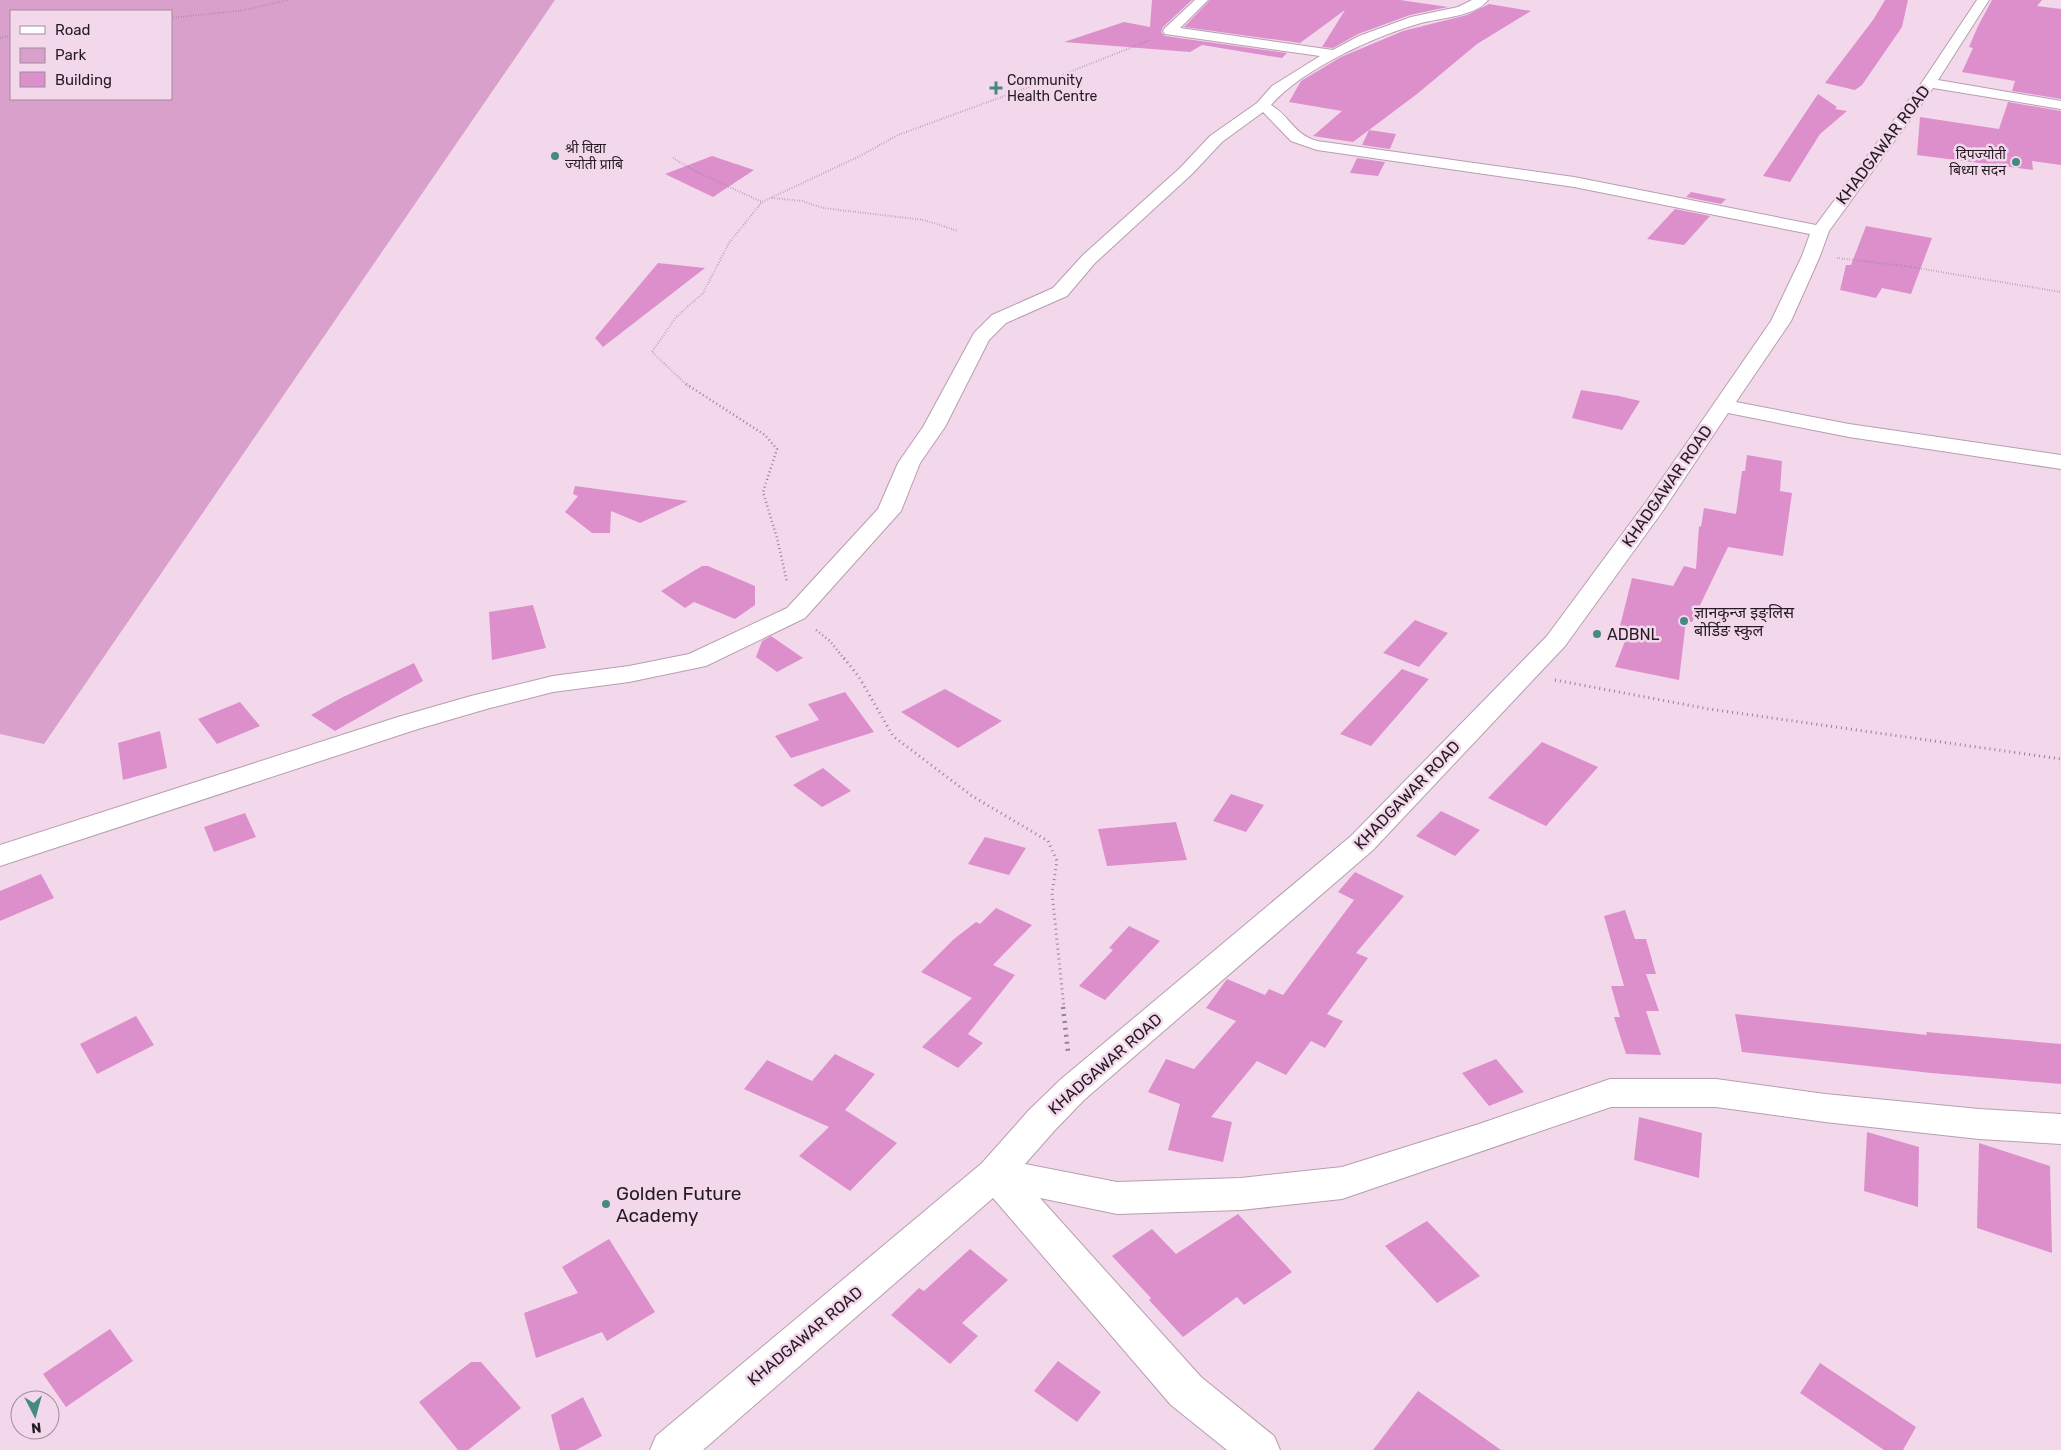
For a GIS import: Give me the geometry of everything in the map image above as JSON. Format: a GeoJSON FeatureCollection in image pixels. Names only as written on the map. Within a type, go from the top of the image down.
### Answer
{"type":"FeatureCollection","features":[{"type":"Feature","properties":{"kind":"street"},"geometry":{"type":"LineString","coordinates":[[1170,31],[1202,0]]}},
{"type":"Feature","properties":{"kind":"street"},"geometry":{"type":"LineString","coordinates":[[0,856],[398,726],[481,702],[553,684],[629,674],[698,660],[796,614],[889,510],[909,463],[934,427],[980,337],[999,320],[1060,292],[1089,259],[1186,171],[1216,139],[1262,106],[1277,89],[1334,54],[1364,39],[1416,20],[1462,10],[1482,0]]}},
{"type":"Feature","properties":{"kind":"street","name":"KHADGAWAR ROAD"},"geometry":{"type":"LineString","coordinates":[[671,1450],[995,1174],[1042,1120],[1072,1090],[1362,843],[1556,641],[1654,507],[1781,321],[1815,243],[1929,83],[1983,0]]}},
{"type":"Feature","properties":{"kind":"street"},"geometry":{"type":"LineString","coordinates":[[1170,31],[1334,54]]}},
{"type":"Feature","properties":{"kind":"street"},"geometry":{"type":"LineString","coordinates":[[1929,83],[2061,105]]}},
{"type":"Feature","properties":{"kind":"street"},"geometry":{"type":"LineString","coordinates":[[1262,106],[1278,116],[1295,137],[1306,143],[1574,182],[1815,243]]}},
{"type":"Feature","properties":{"kind":"street"},"geometry":{"type":"LineString","coordinates":[[1723,406],[1770,417],[1828,427],[2061,462]]}},
{"type":"Feature","properties":{"kind":"street"},"geometry":{"type":"LineString","coordinates":[[995,1174],[1117,1198],[1241,1194],[1342,1183],[1481,1138],[1610,1093],[1716,1093],[1864,1112],[1979,1124],[2061,1129]]}},
{"type":"Feature","properties":{"kind":"street"},"geometry":{"type":"LineString","coordinates":[[995,1174],[1186,1391],[1259,1450]]}},
{"type":"Feature","properties":{"kind":"path"},"geometry":{"type":"LineString","coordinates":[[172,18],[250,11],[288,0]]}},
{"type":"Feature","properties":{"kind":"path"},"geometry":{"type":"LineString","coordinates":[[1072,1090],[1052,893],[1057,861],[1048,841],[972,796],[893,736],[858,677],[830,640],[796,614],[763,492],[776,449],[765,435],[684,383],[652,352],[676,317],[703,293],[729,243],[762,202],[858,157],[898,135],[1067,73],[1170,31]]}},
{"type":"Feature","properties":{"kind":"path"},"geometry":{"type":"LineString","coordinates":[[673,158],[697,172],[762,202]]}},
{"type":"Feature","properties":{"kind":"path"},"geometry":{"type":"LineString","coordinates":[[771,198],[802,201],[823,208],[924,220],[958,231]]}},
{"type":"Feature","properties":{"kind":"path"},"geometry":{"type":"LineString","coordinates":[[1815,243],[1905,266],[2061,292]]}},
{"type":"Feature","properties":{"kind":"path"},"geometry":{"type":"LineString","coordinates":[[1524,674],[1709,709],[2061,759]]}},
{"type":"Feature","properties":{"kind":"green space"},"geometry":{"type":"Polygon","coordinates":[[[0,0],[555,0],[44,744],[0,734],[0,0]]]}},
{"type":"Feature","properties":{"kind":"building"},"geometry":{"type":"Polygon","coordinates":[[[1152,0],[1192,0],[1163,27],[1161,32],[1165,36],[1287,53],[1282,58],[1202,45],[1190,52],[1064,42],[1124,22],[1150,27],[1152,0]]]}},
{"type":"Feature","properties":{"kind":"building"},"geometry":{"type":"Polygon","coordinates":[[[1210,0],[1400,0],[1448,7],[1410,15],[1358,34],[1333,48],[1322,47],[1345,10],[1300,43],[1184,27],[1210,0]]]}},
{"type":"Feature","properties":{"kind":"building"},"geometry":{"type":"Polygon","coordinates":[[[1885,0],[1908,0],[1902,27],[1862,85],[1855,90],[1825,83],[1873,20],[1885,0]]]}},
{"type":"Feature","properties":{"kind":"building"},"geometry":{"type":"Polygon","coordinates":[[[1992,0],[2042,0],[2037,6],[2061,9],[2061,99],[2012,91],[2015,81],[1962,72],[1973,48],[1969,47],[1992,0]]]}},
{"type":"Feature","properties":{"kind":"building"},"geometry":{"type":"Polygon","coordinates":[[[1489,4],[1531,11],[1477,44],[1417,94],[1353,142],[1313,136],[1342,111],[1289,102],[1301,81],[1341,57],[1403,31],[1467,15],[1489,4]]]}},
{"type":"Feature","properties":{"kind":"building"},"geometry":{"type":"Polygon","coordinates":[[[1818,94],[1837,107],[1835,109],[1847,111],[1820,134],[1790,182],[1763,176],[1818,94]]]}},
{"type":"Feature","properties":{"kind":"building"},"geometry":{"type":"Polygon","coordinates":[[[2008,102],[2061,111],[2061,165],[2032,161],[2033,170],[1917,155],[1920,117],[1999,129],[2008,102]]]}},
{"type":"Feature","properties":{"kind":"building"},"geometry":{"type":"Polygon","coordinates":[[[1369,130],[1396,134],[1390,149],[1362,145],[1369,130]]]}},
{"type":"Feature","properties":{"kind":"building"},"geometry":{"type":"Polygon","coordinates":[[[712,156],[754,170],[713,197],[665,174],[712,156]]]}},
{"type":"Feature","properties":{"kind":"building"},"geometry":{"type":"Polygon","coordinates":[[[1357,158],[1385,162],[1378,176],[1350,173],[1357,158]]]}},
{"type":"Feature","properties":{"kind":"building"},"geometry":{"type":"Polygon","coordinates":[[[1691,192],[1726,199],[1721,204],[1686,197],[1691,192]]]}},
{"type":"Feature","properties":{"kind":"building"},"geometry":{"type":"Polygon","coordinates":[[[1675,209],[1710,216],[1684,245],[1647,239],[1675,209]]]}},
{"type":"Feature","properties":{"kind":"building"},"geometry":{"type":"Polygon","coordinates":[[[1866,226],[1932,238],[1911,294],[1882,288],[1876,298],[1840,290],[1846,265],[1851,265],[1866,226]]]}},
{"type":"Feature","properties":{"kind":"building"},"geometry":{"type":"Polygon","coordinates":[[[658,263],[705,268],[603,347],[595,338],[658,263]]]}},
{"type":"Feature","properties":{"kind":"building"},"geometry":{"type":"Polygon","coordinates":[[[1581,390],[1640,401],[1622,430],[1572,418],[1581,390]]]}},
{"type":"Feature","properties":{"kind":"building"},"geometry":{"type":"Polygon","coordinates":[[[1747,455],[1782,461],[1780,491],[1792,493],[1783,556],[1728,547],[1692,622],[1686,621],[1679,680],[1615,667],[1630,628],[1620,626],[1632,578],[1673,586],[1684,566],[1696,569],[1699,526],[1701,527],[1704,508],[1736,514],[1742,471],[1745,471],[1747,455]]]}},
{"type":"Feature","properties":{"kind":"building"},"geometry":{"type":"Polygon","coordinates":[[[575,486],[688,501],[640,523],[611,511],[610,533],[592,533],[565,512],[578,496],[573,494],[575,486]]]}},
{"type":"Feature","properties":{"kind":"building"},"geometry":{"type":"Polygon","coordinates":[[[702,566],[708,566],[755,586],[755,605],[735,619],[694,602],[685,608],[661,591],[702,566]]]}},
{"type":"Feature","properties":{"kind":"building"},"geometry":{"type":"Polygon","coordinates":[[[533,605],[546,648],[492,660],[489,612],[533,605]]]}},
{"type":"Feature","properties":{"kind":"building"},"geometry":{"type":"Polygon","coordinates":[[[1415,620],[1448,633],[1419,667],[1383,653],[1415,620]]]}},
{"type":"Feature","properties":{"kind":"building"},"geometry":{"type":"Polygon","coordinates":[[[771,636],[803,658],[777,672],[756,657],[762,641],[771,636]]]}},
{"type":"Feature","properties":{"kind":"building"},"geometry":{"type":"Polygon","coordinates":[[[414,663],[423,681],[335,731],[311,715],[341,698],[414,663]]]}},
{"type":"Feature","properties":{"kind":"building"},"geometry":{"type":"Polygon","coordinates":[[[1402,669],[1429,679],[1371,746],[1340,734],[1402,669]]]}},
{"type":"Feature","properties":{"kind":"building"},"geometry":{"type":"Polygon","coordinates":[[[945,689],[1002,721],[958,748],[901,712],[945,689]]]}},
{"type":"Feature","properties":{"kind":"building"},"geometry":{"type":"Polygon","coordinates":[[[845,692],[874,732],[791,758],[775,736],[819,720],[808,704],[845,692]]]}},
{"type":"Feature","properties":{"kind":"building"},"geometry":{"type":"Polygon","coordinates":[[[240,702],[260,726],[217,744],[198,719],[240,702]]]}},
{"type":"Feature","properties":{"kind":"building"},"geometry":{"type":"Polygon","coordinates":[[[160,731],[167,768],[123,780],[118,743],[160,731]]]}},
{"type":"Feature","properties":{"kind":"building"},"geometry":{"type":"Polygon","coordinates":[[[1542,742],[1598,767],[1546,826],[1488,798],[1542,742]]]}},
{"type":"Feature","properties":{"kind":"building"},"geometry":{"type":"Polygon","coordinates":[[[823,768],[851,791],[822,807],[793,785],[823,768]]]}},
{"type":"Feature","properties":{"kind":"building"},"geometry":{"type":"Polygon","coordinates":[[[1231,794],[1264,805],[1246,832],[1213,821],[1231,794]]]}},
{"type":"Feature","properties":{"kind":"building"},"geometry":{"type":"Polygon","coordinates":[[[1441,811],[1480,830],[1455,856],[1416,836],[1441,811]]]}},
{"type":"Feature","properties":{"kind":"building"},"geometry":{"type":"Polygon","coordinates":[[[245,813],[256,837],[214,852],[204,827],[245,813]]]}},
{"type":"Feature","properties":{"kind":"building"},"geometry":{"type":"Polygon","coordinates":[[[1176,822],[1187,860],[1107,866],[1098,829],[1176,822]]]}},
{"type":"Feature","properties":{"kind":"building"},"geometry":{"type":"Polygon","coordinates":[[[985,837],[1026,848],[1009,875],[968,864],[985,837]]]}},
{"type":"Feature","properties":{"kind":"building"},"geometry":{"type":"Polygon","coordinates":[[[1355,872],[1404,896],[1356,953],[1368,958],[1327,1014],[1343,1021],[1325,1048],[1311,1041],[1286,1075],[1257,1061],[1211,1117],[1232,1122],[1223,1162],[1168,1150],[1180,1104],[1148,1092],[1166,1059],[1194,1069],[1236,1021],[1206,1008],[1227,979],[1265,995],[1269,989],[1283,995],[1354,900],[1338,892],[1355,872]]]}},
{"type":"Feature","properties":{"kind":"building"},"geometry":{"type":"Polygon","coordinates":[[[41,874],[54,898],[0,921],[0,891],[41,874]]]}},
{"type":"Feature","properties":{"kind":"building"},"geometry":{"type":"Polygon","coordinates":[[[996,908],[1032,925],[993,965],[1015,975],[968,1034],[983,1043],[958,1068],[922,1047],[972,998],[921,972],[954,939],[976,922],[980,924],[996,908]]]}},
{"type":"Feature","properties":{"kind":"building"},"geometry":{"type":"Polygon","coordinates":[[[1625,910],[1635,939],[1646,939],[1656,974],[1646,974],[1659,1011],[1646,1011],[1661,1055],[1626,1054],[1614,1017],[1620,1017],[1611,986],[1624,986],[1604,916],[1625,910]]]}},
{"type":"Feature","properties":{"kind":"building"},"geometry":{"type":"Polygon","coordinates":[[[1129,926],[1160,941],[1105,1000],[1079,986],[1113,950],[1109,948],[1129,926]]]}},
{"type":"Feature","properties":{"kind":"building"},"geometry":{"type":"Polygon","coordinates":[[[1735,1014],[1927,1035],[1926,1032],[2061,1044],[2061,1084],[1931,1073],[1742,1052],[1735,1014]]]}},
{"type":"Feature","properties":{"kind":"building"},"geometry":{"type":"Polygon","coordinates":[[[136,1016],[154,1045],[97,1074],[80,1044],[136,1016]]]}},
{"type":"Feature","properties":{"kind":"building"},"geometry":{"type":"Polygon","coordinates":[[[835,1054],[875,1074],[845,1110],[897,1143],[850,1191],[799,1156],[829,1127],[744,1089],[767,1060],[812,1081],[835,1054]]]}},
{"type":"Feature","properties":{"kind":"building"},"geometry":{"type":"Polygon","coordinates":[[[1496,1059],[1524,1092],[1489,1106],[1462,1073],[1496,1059]]]}},
{"type":"Feature","properties":{"kind":"building"},"geometry":{"type":"Polygon","coordinates":[[[1639,1117],[1702,1133],[1699,1178],[1634,1160],[1639,1117]]]}},
{"type":"Feature","properties":{"kind":"building"},"geometry":{"type":"Polygon","coordinates":[[[1867,1132],[1919,1147],[1918,1207],[1864,1191],[1867,1132]]]}},
{"type":"Feature","properties":{"kind":"building"},"geometry":{"type":"Polygon","coordinates":[[[1979,1143],[2050,1166],[2052,1253],[1977,1228],[1979,1143]]]}},
{"type":"Feature","properties":{"kind":"building"},"geometry":{"type":"Polygon","coordinates":[[[1238,1214],[1292,1272],[1244,1305],[1237,1297],[1183,1337],[1149,1300],[1151,1298],[1112,1256],[1152,1229],[1176,1254],[1238,1214]]]}},
{"type":"Feature","properties":{"kind":"building"},"geometry":{"type":"Polygon","coordinates":[[[1427,1221],[1480,1276],[1437,1303],[1385,1246],[1427,1221]]]}},
{"type":"Feature","properties":{"kind":"building"},"geometry":{"type":"Polygon","coordinates":[[[609,1239],[655,1312],[607,1341],[602,1332],[536,1358],[524,1313],[578,1293],[562,1267],[609,1239]]]}},
{"type":"Feature","properties":{"kind":"building"},"geometry":{"type":"Polygon","coordinates":[[[970,1249],[1008,1280],[962,1323],[978,1336],[950,1364],[891,1315],[919,1288],[924,1291],[970,1249]]]}},
{"type":"Feature","properties":{"kind":"building"},"geometry":{"type":"Polygon","coordinates":[[[110,1329],[133,1361],[66,1407],[60,1398],[60,1390],[54,1390],[43,1374],[110,1329]]]}},
{"type":"Feature","properties":{"kind":"building"},"geometry":{"type":"Polygon","coordinates":[[[1058,1361],[1101,1392],[1077,1422],[1034,1391],[1058,1361]]]}},
{"type":"Feature","properties":{"kind":"building"},"geometry":{"type":"Polygon","coordinates":[[[471,1362],[481,1362],[521,1408],[468,1450],[458,1450],[419,1402],[471,1362]]]}},
{"type":"Feature","properties":{"kind":"building"},"geometry":{"type":"Polygon","coordinates":[[[1820,1363],[1916,1427],[1903,1450],[1884,1450],[1800,1393],[1820,1363]]]}},
{"type":"Feature","properties":{"kind":"building"},"geometry":{"type":"Polygon","coordinates":[[[1418,1391],[1501,1450],[1373,1450],[1418,1391]]]}},
{"type":"Feature","properties":{"kind":"building"},"geometry":{"type":"Polygon","coordinates":[[[583,1397],[602,1436],[576,1450],[560,1450],[551,1415],[583,1397]]]}},
{"type":"Feature","properties":{"kind":"place","name":"Community Health Centre"},"geometry":{"type":"Point","coordinates":[996,88]}},
{"type":"Feature","properties":{"kind":"place","name":"श्री विद्या ज्योती प्राबि"},"geometry":{"type":"Point","coordinates":[555,156]}},
{"type":"Feature","properties":{"kind":"place","name":"दिपज्योती बिध्या सदन"},"geometry":{"type":"Point","coordinates":[2016,162]}},
{"type":"Feature","properties":{"kind":"place","name":"ज्ञानकुन्ज इङ्लिस बोर्डिङ स्कुल"},"geometry":{"type":"Point","coordinates":[1684,621]}},
{"type":"Feature","properties":{"kind":"place","name":"ADBNL"},"geometry":{"type":"Point","coordinates":[1597,634]}},
{"type":"Feature","properties":{"kind":"place","name":"Golden Future Academy"},"geometry":{"type":"Point","coordinates":[606,1204]}}]}
